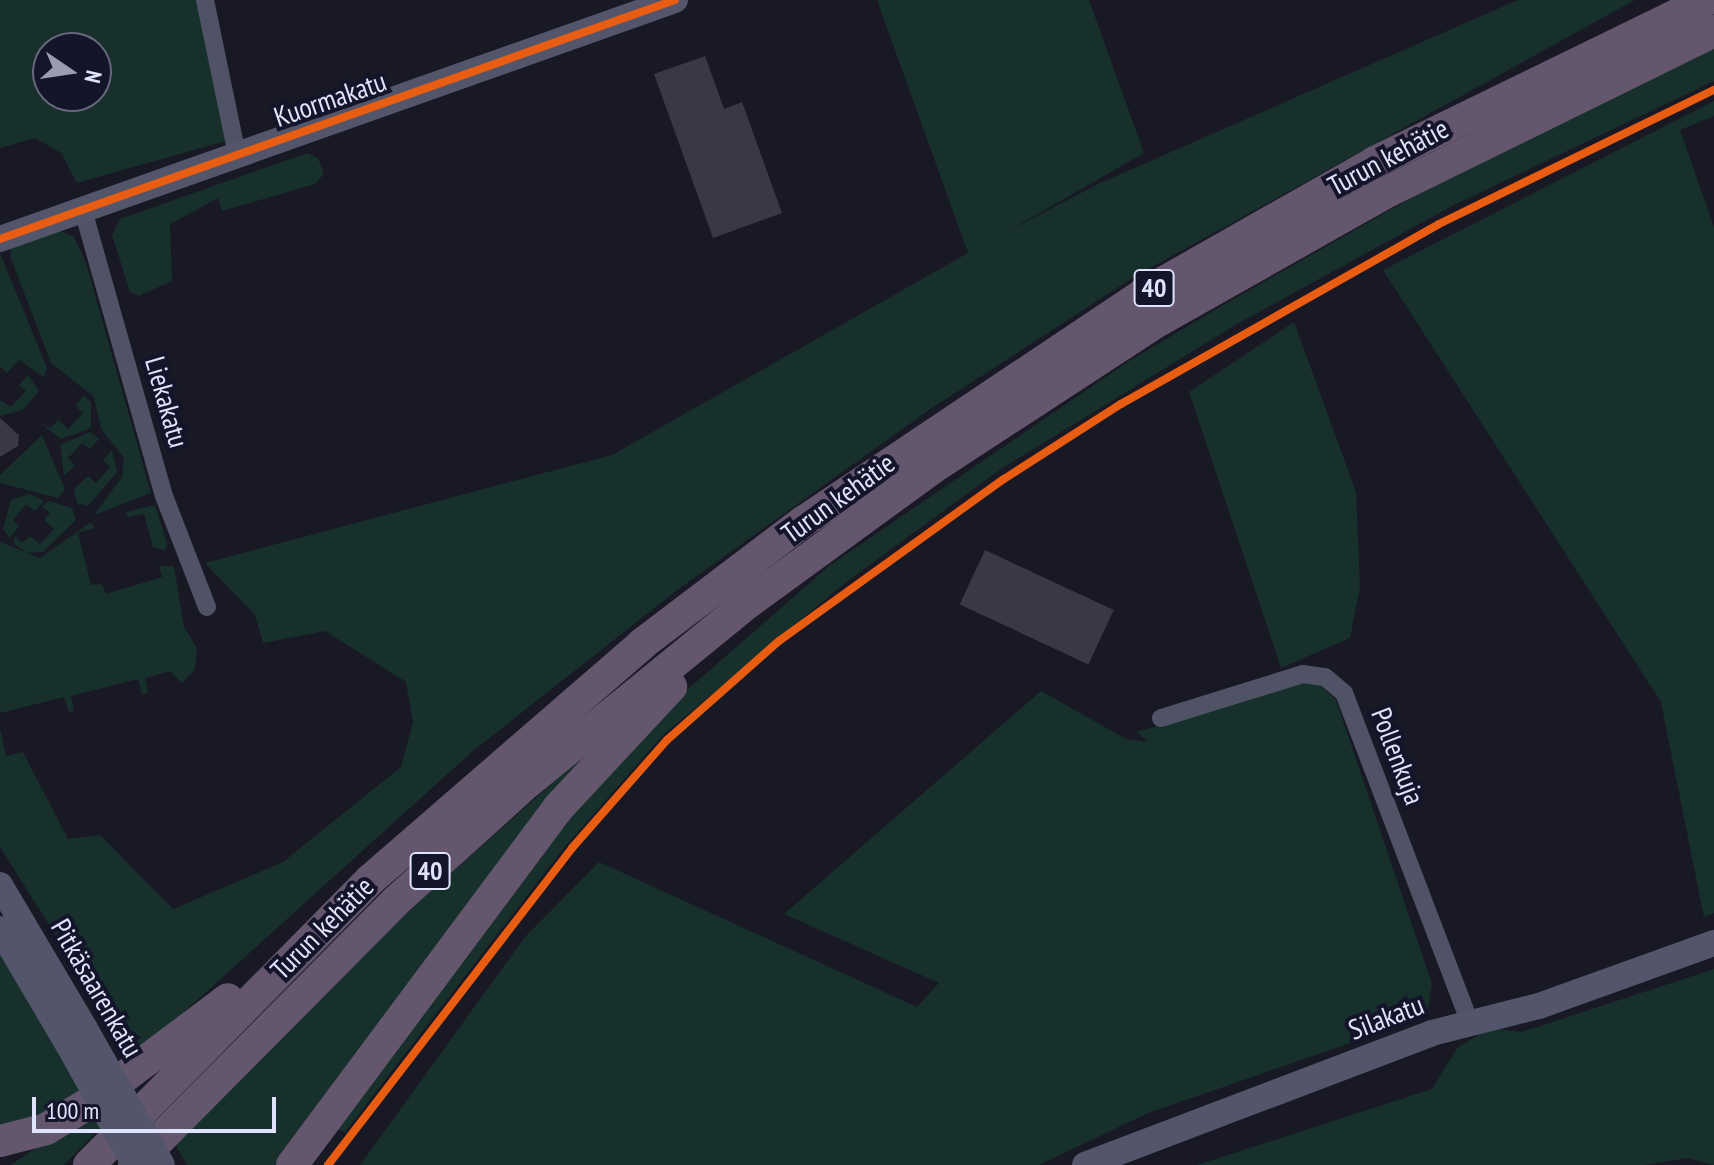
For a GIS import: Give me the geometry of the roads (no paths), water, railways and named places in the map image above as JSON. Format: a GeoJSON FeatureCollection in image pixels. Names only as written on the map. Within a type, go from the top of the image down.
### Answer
{"type":"FeatureCollection","features":[{"type":"Feature","properties":{"kind":"highway","name":"Turun kehätie"},"geometry":{"type":"LineString","coordinates":[[89,1165],[308,940],[504,759],[642,644],[916,442],[1143,294],[1375,162],[1707,0]]}},
{"type":"Feature","properties":{"kind":"highway","name":"Turun kehätie"},"geometry":{"type":"LineString","coordinates":[[134,1165],[395,902],[528,782],[749,602],[934,467],[1158,321],[1532,117],[1714,31]]}},
{"type":"Feature","properties":{"kind":"highway"},"geometry":{"type":"LineString","coordinates":[[292,1165],[558,808],[749,602]]}},
{"type":"Feature","properties":{"kind":"highway"},"geometry":{"type":"LineString","coordinates":[[0,1141],[46,1129],[91,1102],[308,940]]}},
{"type":"Feature","properties":{"kind":"street"},"geometry":{"type":"LineString","coordinates":[[205,0],[237,155]]}},
{"type":"Feature","properties":{"kind":"street","name":"Kuormakatu"},"geometry":{"type":"LineString","coordinates":[[0,239],[675,0]]}},
{"type":"Feature","properties":{"kind":"street","name":"Liekakatu"},"geometry":{"type":"LineString","coordinates":[[83,210],[169,513],[207,607]]}},
{"type":"Feature","properties":{"kind":"street","name":"Pollenkuja"},"geometry":{"type":"LineString","coordinates":[[1161,718],[1303,674],[1325,677],[1344,693],[1469,1021]]}},
{"type":"Feature","properties":{"kind":"street","name":"Pitkäsaarenkatu"},"geometry":{"type":"LineString","coordinates":[[0,885],[77,1038],[134,1165]]}},
{"type":"Feature","properties":{"kind":"street","name":"Pitkäsaarenkatu"},"geometry":{"type":"LineString","coordinates":[[0,929],[162,1165]]}},
{"type":"Feature","properties":{"kind":"street","name":"Silakatu"},"geometry":{"type":"LineString","coordinates":[[1085,1165],[1469,1021],[1539,1006],[1714,943]]}}]}
